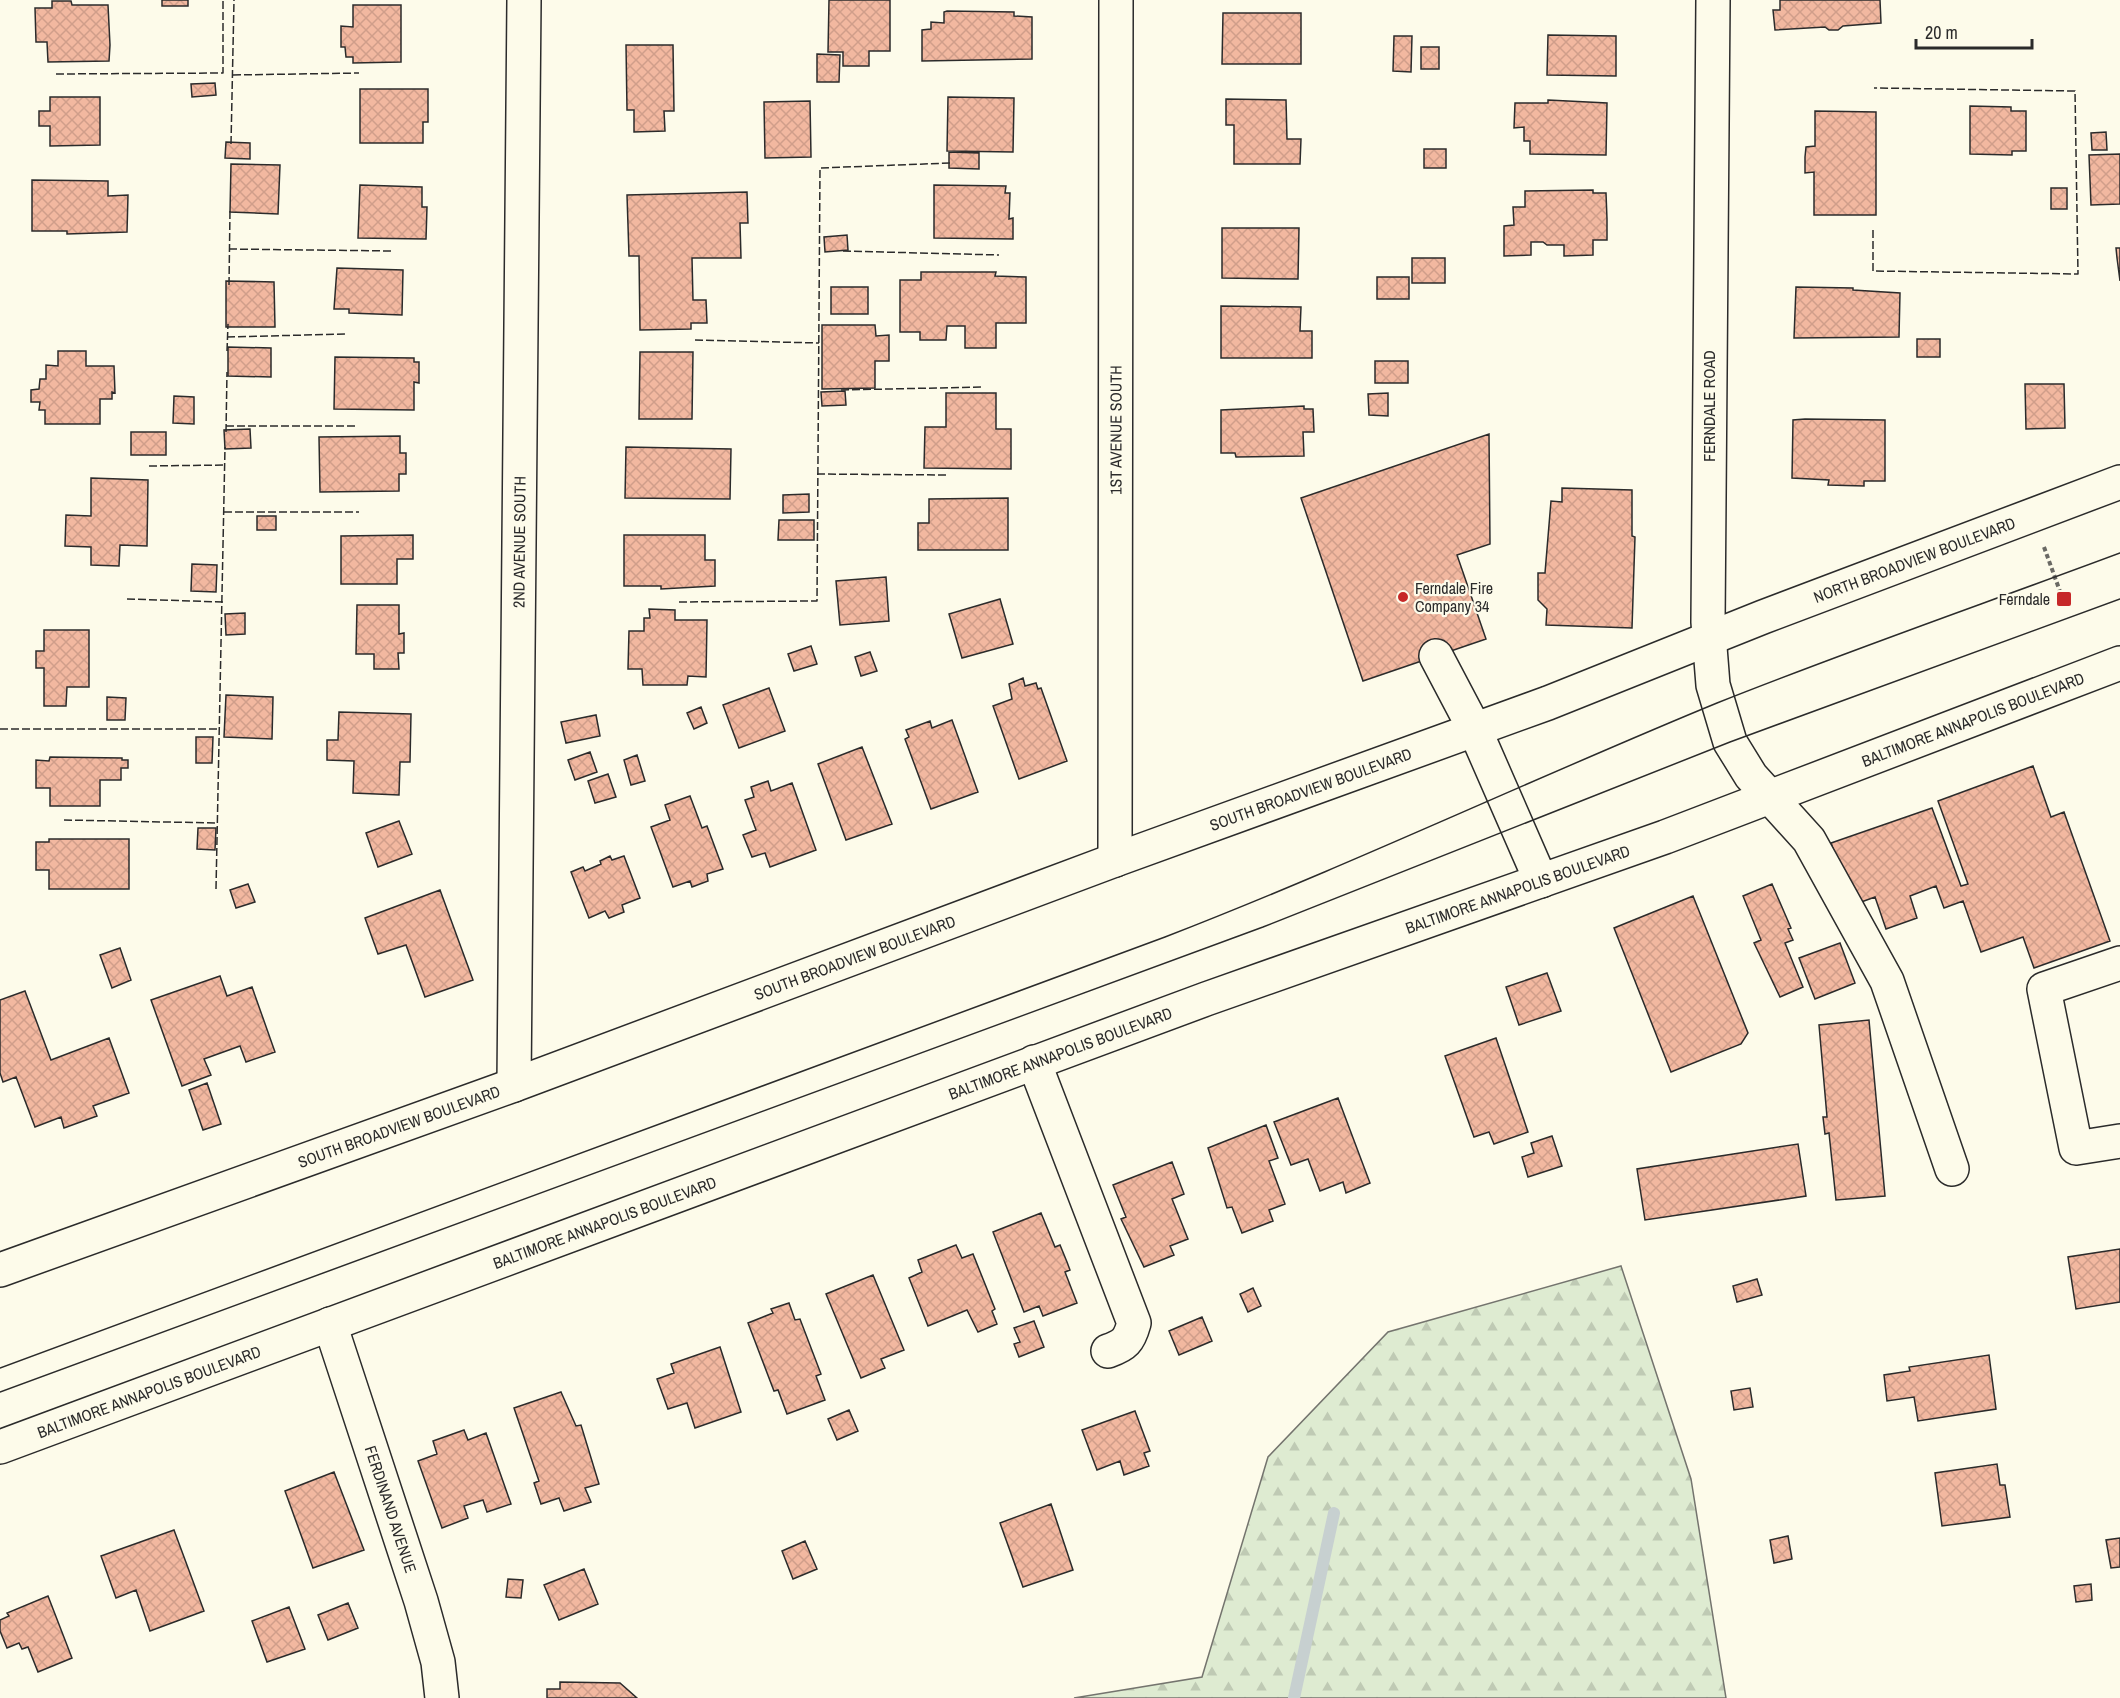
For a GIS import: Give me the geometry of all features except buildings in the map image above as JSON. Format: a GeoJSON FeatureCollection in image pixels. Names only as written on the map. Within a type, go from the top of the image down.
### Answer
{"type":"FeatureCollection","features":[{"type":"Feature","properties":{"kind":"street","name":"2ND AVENUE SOUTH"},"geometry":{"type":"LineString","coordinates":[[514,1084],[524,0]]}},
{"type":"Feature","properties":{"kind":"street","name":"1ST AVENUE SOUTH"},"geometry":{"type":"LineString","coordinates":[[1115,860],[1116,0]]}},
{"type":"Feature","properties":{"kind":"street","name":"FERNDALE ROAD"},"geometry":{"type":"LineString","coordinates":[[1713,0],[1709,640],[1713,685],[1727,734],[1740,760],[1769,797],[1809,840],[1887,981],[1952,1169]]}},
{"type":"Feature","properties":{"kind":"street","name":"NORTH BROADVIEW BOULEVARD"},"geometry":{"type":"LineString","coordinates":[[1709,640],[2120,482]]}},
{"type":"Feature","properties":{"kind":"street","name":"SOUTH BROADVIEW BOULEVARD"},"geometry":{"type":"LineString","coordinates":[[0,1270],[514,1084],[1115,860],[1475,730],[1709,640]]}},
{"type":"Feature","properties":{"kind":"street"},"geometry":{"type":"LineString","coordinates":[[1436,656],[1475,730],[1541,881]]}},
{"type":"Feature","properties":{"kind":"street","name":"BALTIMORE ANNAPOLIS BOULEVARD"},"geometry":{"type":"LineString","coordinates":[[0,1447],[1034,1062],[1541,881],[2119,668]]}},
{"type":"Feature","properties":{"kind":"street"},"geometry":{"type":"LineString","coordinates":[[2120,963],[2044,988],[2076,1148],[2120,1141]]}},
{"type":"Feature","properties":{"kind":"street"},"geometry":{"type":"LineString","coordinates":[[1034,1062],[1134,1323],[1125,1345],[1108,1351]]}},
{"type":"Feature","properties":{"kind":"street","name":"FERDINAND AVENUE"},"geometry":{"type":"LineString","coordinates":[[330,1324],[421,1601],[438,1662],[442,1698]]}},
{"type":"Feature","properties":{"kind":"path"},"geometry":{"type":"LineString","coordinates":[[2032,515],[2062,597]]}},
{"type":"Feature","properties":{"kind":"green space"},"geometry":{"type":"Polygon","coordinates":[[[1621,1266],[1691,1479],[1726,1698],[1074,1698],[1202,1677],[1268,1457],[1388,1332],[1621,1266]]]}},
{"type":"Feature","properties":{"kind":"waterway"},"geometry":{"type":"LineString","coordinates":[[1294,1698],[1334,1513]]}},
{"type":"Feature","properties":{"kind":"tram line"},"geometry":{"type":"LineString","coordinates":[[0,1368],[1165,937],[1304,881],[1717,703],[2120,553]]}},
{"type":"Feature","properties":{"kind":"tram line"},"geometry":{"type":"LineString","coordinates":[[0,1392],[1263,927],[1730,742],[2120,599]]}},
{"type":"Feature","properties":{"kind":"fence"},"geometry":{"type":"LineString","coordinates":[[56,74],[223,73],[223,0]]}},
{"type":"Feature","properties":{"kind":"fence"},"geometry":{"type":"LineString","coordinates":[[231,144],[234,0]]}},
{"type":"Feature","properties":{"kind":"fence"},"geometry":{"type":"LineString","coordinates":[[233,75],[359,73]]}},
{"type":"Feature","properties":{"kind":"fence"},"geometry":{"type":"LineString","coordinates":[[1873,230],[1873,271],[2078,274],[2075,91],[1874,88]]}},
{"type":"Feature","properties":{"kind":"fence"},"geometry":{"type":"LineString","coordinates":[[679,602],[817,601],[820,168],[950,163]]}},
{"type":"Feature","properties":{"kind":"fence"},"geometry":{"type":"LineString","coordinates":[[229,285],[230,210]]}},
{"type":"Feature","properties":{"kind":"fence"},"geometry":{"type":"LineString","coordinates":[[229,249],[393,251]]}},
{"type":"Feature","properties":{"kind":"fence"},"geometry":{"type":"LineString","coordinates":[[843,251],[999,255]]}},
{"type":"Feature","properties":{"kind":"fence"},"geometry":{"type":"LineString","coordinates":[[227,351],[228,324]]}},
{"type":"Feature","properties":{"kind":"fence"},"geometry":{"type":"LineString","coordinates":[[227,337],[346,334]]}},
{"type":"Feature","properties":{"kind":"fence"},"geometry":{"type":"LineString","coordinates":[[695,340],[819,343]]}},
{"type":"Feature","properties":{"kind":"fence"},"geometry":{"type":"LineString","coordinates":[[226,432],[227,372]]}},
{"type":"Feature","properties":{"kind":"fence"},"geometry":{"type":"LineString","coordinates":[[841,390],[982,387]]}},
{"type":"Feature","properties":{"kind":"fence"},"geometry":{"type":"LineString","coordinates":[[226,426],[358,426]]}},
{"type":"Feature","properties":{"kind":"fence"},"geometry":{"type":"LineString","coordinates":[[216,889],[225,447]]}},
{"type":"Feature","properties":{"kind":"fence"},"geometry":{"type":"LineString","coordinates":[[149,466],[225,465]]}},
{"type":"Feature","properties":{"kind":"fence"},"geometry":{"type":"LineString","coordinates":[[817,474],[946,475]]}},
{"type":"Feature","properties":{"kind":"fence"},"geometry":{"type":"LineString","coordinates":[[224,512],[359,512]]}},
{"type":"Feature","properties":{"kind":"fence"},"geometry":{"type":"LineString","coordinates":[[127,599],[223,602]]}},
{"type":"Feature","properties":{"kind":"fence"},"geometry":{"type":"LineString","coordinates":[[0,729],[220,729]]}},
{"type":"Feature","properties":{"kind":"fence"},"geometry":{"type":"LineString","coordinates":[[64,820],[217,823]]}},
{"type":"Feature","properties":{"kind":"place","name":"Ferndale Fire Company 34"},"geometry":{"type":"Point","coordinates":[1403,597]}},
{"type":"Feature","properties":{"kind":"place","name":"Ferndale"},"geometry":{"type":"Point","coordinates":[2064,599]}}]}
